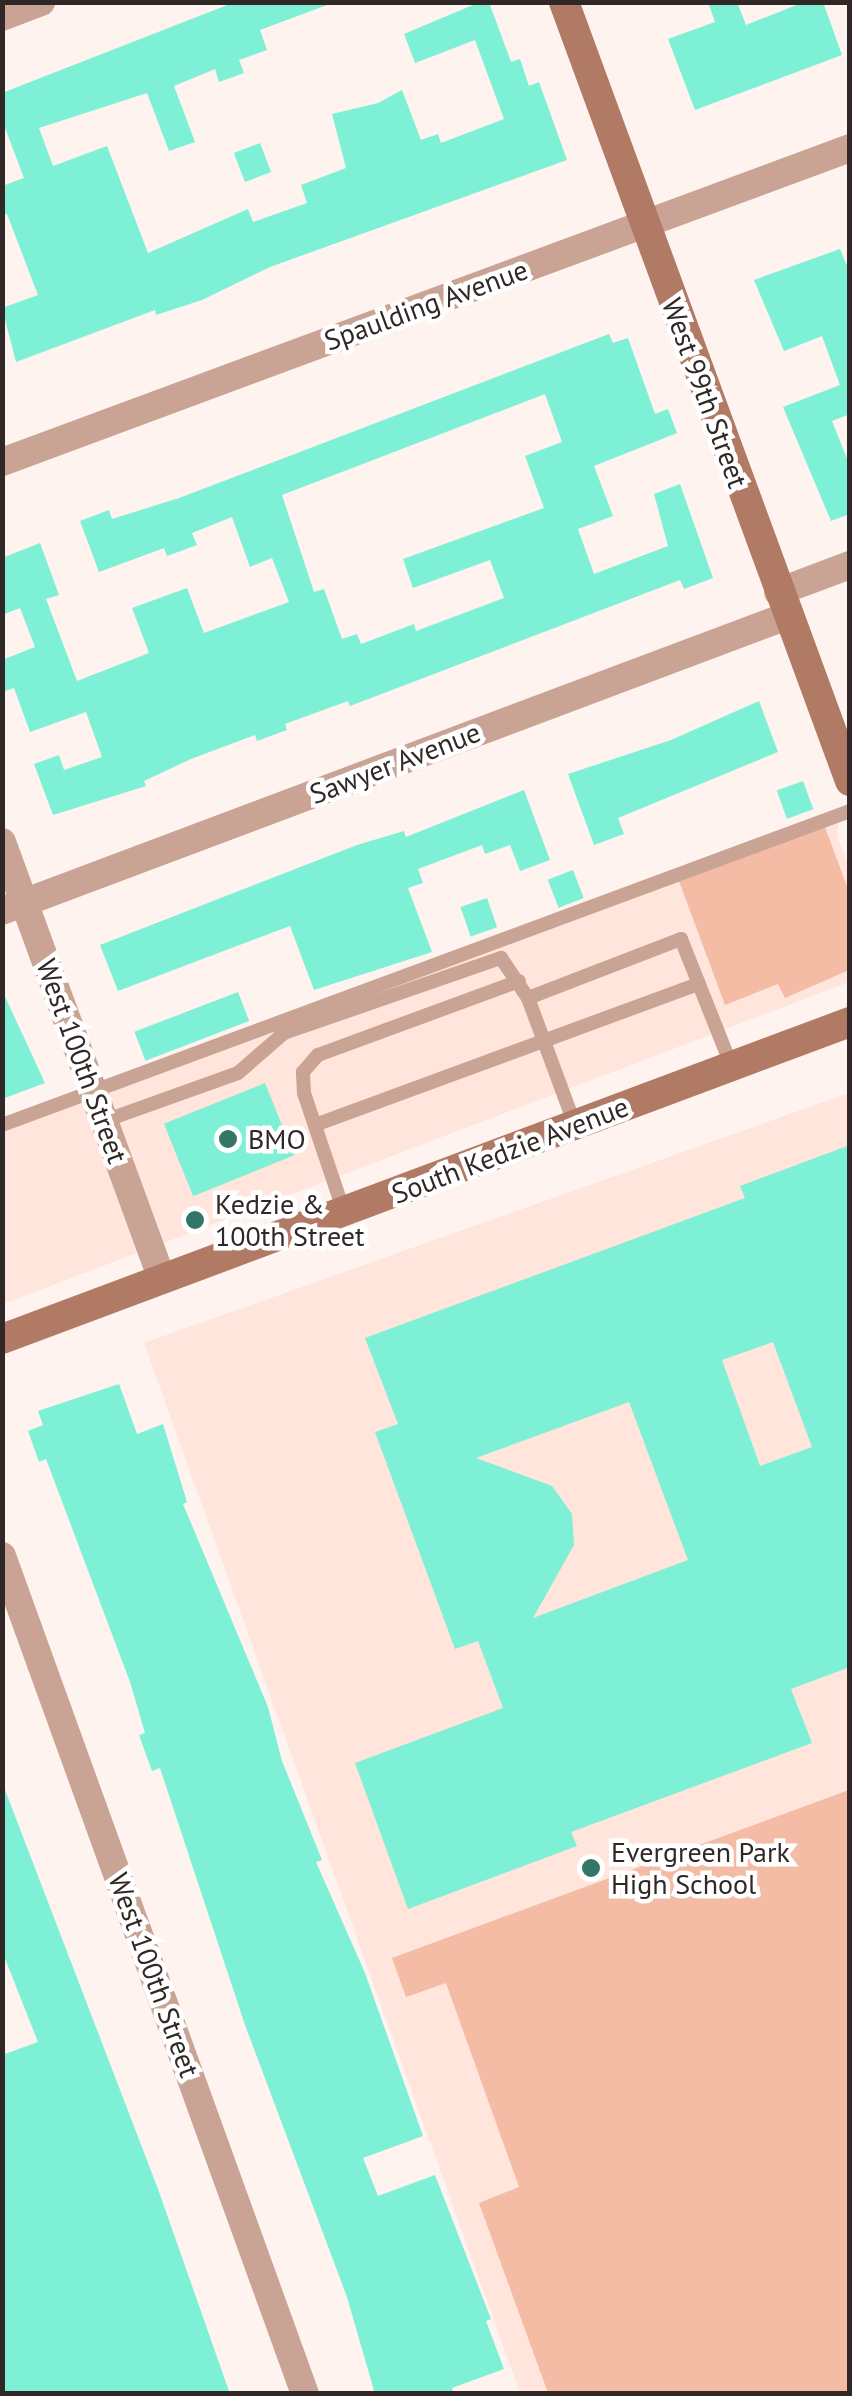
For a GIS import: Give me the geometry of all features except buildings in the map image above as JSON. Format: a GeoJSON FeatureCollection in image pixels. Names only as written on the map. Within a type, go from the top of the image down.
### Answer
{"type":"FeatureCollection","features":[{"type":"Feature","properties":{"kind":"main road","name":"West 99th Street"},"geometry":{"type":"LineString","coordinates":[[564,2],[642,224],[848,775]]}},
{"type":"Feature","properties":{"kind":"main road","name":"South Kedzie Avenue"},"geometry":{"type":"LineString","coordinates":[[2,1340],[850,1022]]}},
{"type":"Feature","properties":{"kind":"street"},"geometry":{"type":"LineString","coordinates":[[2,17],[41,2]]}},
{"type":"Feature","properties":{"kind":"street","name":"Spaulding Avenue"},"geometry":{"type":"LineString","coordinates":[[2,462],[850,148]]}},
{"type":"Feature","properties":{"kind":"street","name":"Sawyer Avenue"},"geometry":{"type":"LineString","coordinates":[[14,907],[782,604],[850,566]]}},
{"type":"Feature","properties":{"kind":"street","name":"West 100th Street"},"geometry":{"type":"LineString","coordinates":[[2,842],[14,907],[93,1092],[162,1280]]}},
{"type":"Feature","properties":{"kind":"street","name":"West 100th Street"},"geometry":{"type":"LineString","coordinates":[[2,1556],[304,2394]]}},
{"type":"Feature","properties":{"kind":"lane"},"geometry":{"type":"LineString","coordinates":[[2,1126],[850,811]]}},
{"type":"Feature","properties":{"kind":"lane"},"geometry":{"type":"LineString","coordinates":[[528,998],[681,939],[732,1067]]}},
{"type":"Feature","properties":{"kind":"lane"},"geometry":{"type":"LineString","coordinates":[[104,1121],[238,1074],[284,1034],[501,958],[528,998],[575,1125]]}},
{"type":"Feature","properties":{"kind":"lane"},"geometry":{"type":"LineString","coordinates":[[344,1212],[315,1125],[304,1072],[318,1055],[519,981]]}},
{"type":"Feature","properties":{"kind":"lane"},"geometry":{"type":"LineString","coordinates":[[315,1125],[699,984]]}},
{"type":"Feature","properties":{"kind":"shaded area"},"geometry":{"type":"Polygon","coordinates":[[[839,814],[837,835],[850,870],[849,980],[844,984],[3,1304],[3,1125],[839,814]]]}},
{"type":"Feature","properties":{"kind":"shaded area"},"geometry":{"type":"Polygon","coordinates":[[[825,827],[849,892],[849,970],[785,998],[778,984],[725,1005],[679,881],[825,827]]]}},
{"type":"Feature","properties":{"kind":"shaded area","name":"Evergreen Park High School"},"geometry":{"type":"Polygon","coordinates":[[[849,1093],[849,2393],[520,2393],[144,1343],[849,1093]]]}},
{"type":"Feature","properties":{"kind":"shaded area"},"geometry":{"type":"Polygon","coordinates":[[[849,1790],[849,2393],[548,2393],[479,2203],[519,2187],[446,1983],[406,1997],[392,1958],[849,1790]]]}},
{"type":"Feature","properties":{"kind":"place","name":"BMO"},"geometry":{"type":"Point","coordinates":[228,1139]}},
{"type":"Feature","properties":{"kind":"place","name":"Kedzie & 100th Street"},"geometry":{"type":"Point","coordinates":[195,1220]}},
{"type":"Feature","properties":{"kind":"place","name":"Evergreen Park High School"},"geometry":{"type":"Point","coordinates":[591,1868]}}]}
